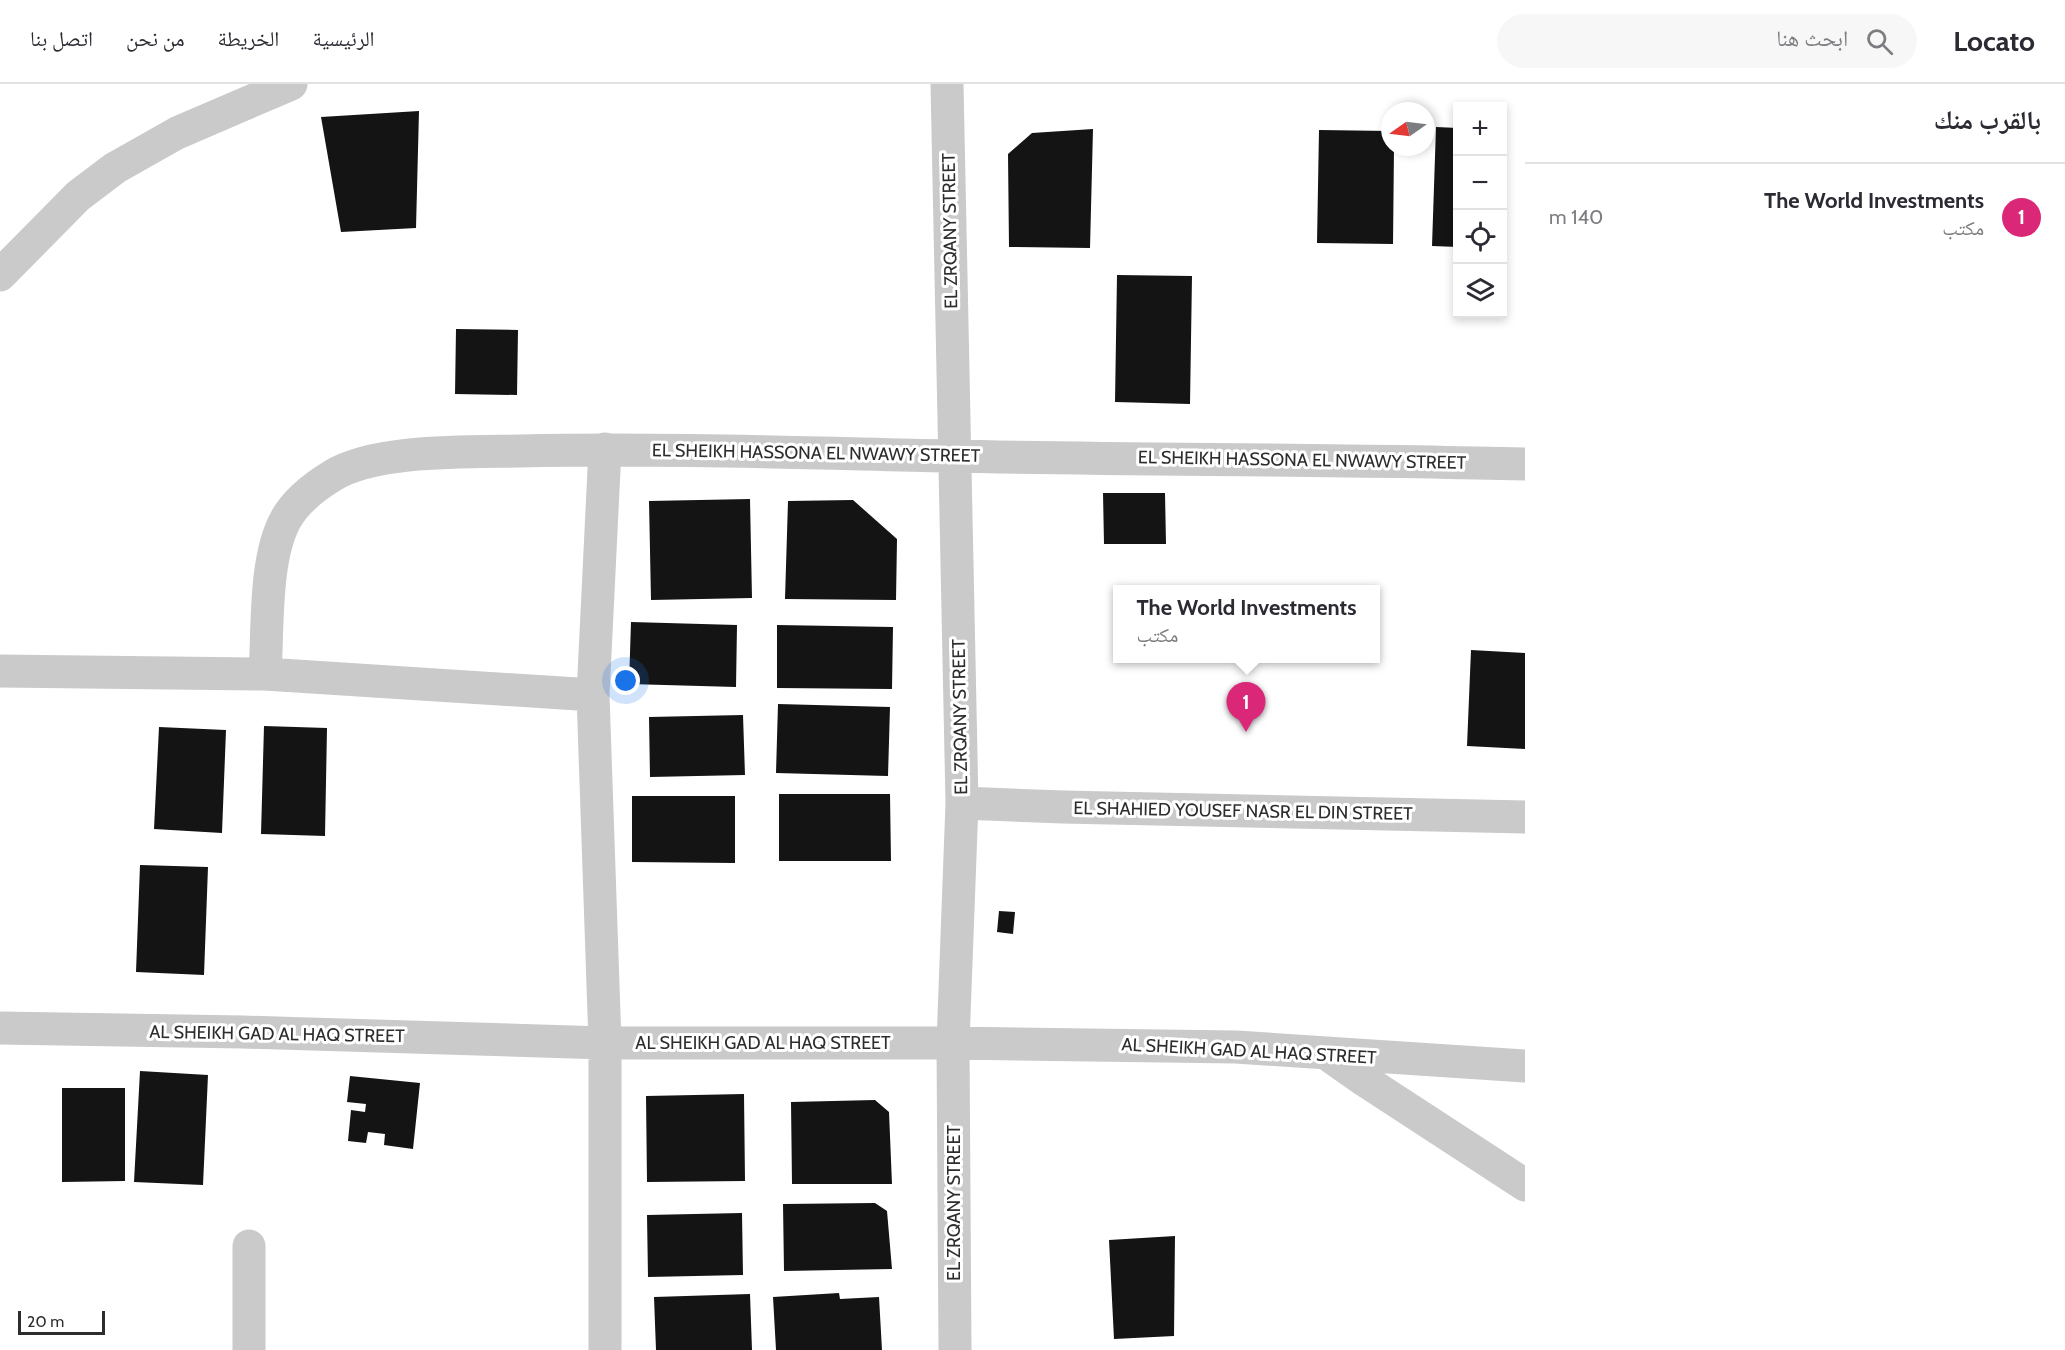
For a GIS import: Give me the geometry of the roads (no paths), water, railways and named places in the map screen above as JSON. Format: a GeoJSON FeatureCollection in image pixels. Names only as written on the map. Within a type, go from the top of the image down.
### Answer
{"type":"FeatureCollection","features":[{"type":"Feature","properties":{"kind":"street"},"geometry":{"type":"LineString","coordinates":[[0,274],[78,196],[115,168],[177,133],[291,84]]}},
{"type":"Feature","properties":{"kind":"street","name":"EL ZRQANY STREET"},"geometry":{"type":"LineString","coordinates":[[947,84],[962,803],[953,1043],[955,1350]]}},
{"type":"Feature","properties":{"kind":"street"},"geometry":{"type":"LineString","coordinates":[[605,449],[593,695],[605,1043],[605,1350]]}},
{"type":"Feature","properties":{"kind":"street","name":"EL SHEIKH HASSONA EL NWAWY STREET"},"geometry":{"type":"LineString","coordinates":[[265,674],[271,569],[277,541],[286,520],[300,500],[332,476],[348,467],[369,461],[441,452],[605,449],[1525,464]]}},
{"type":"Feature","properties":{"kind":"street"},"geometry":{"type":"LineString","coordinates":[[0,671],[265,674],[593,695]]}},
{"type":"Feature","properties":{"kind":"street","name":"EL SHAHIED YOUSEF NASR EL DIN STREET"},"geometry":{"type":"LineString","coordinates":[[962,803],[1524,821]]}},
{"type":"Feature","properties":{"kind":"street","name":"AL SHEIKH GAD AL HAQ STREET"},"geometry":{"type":"LineString","coordinates":[[0,1028],[243,1032],[605,1043],[953,1043],[1236,1047],[1525,1066]]}},
{"type":"Feature","properties":{"kind":"street"},"geometry":{"type":"LineString","coordinates":[[1327,1054],[1525,1185]]}},
{"type":"Feature","properties":{"kind":"street"},"geometry":{"type":"LineString","coordinates":[[249,1246],[249,1350]]}},
{"type":"Feature","properties":{"kind":"place","name":"The World Investments"},"geometry":{"type":"Point","coordinates":[1246,732]}}]}
